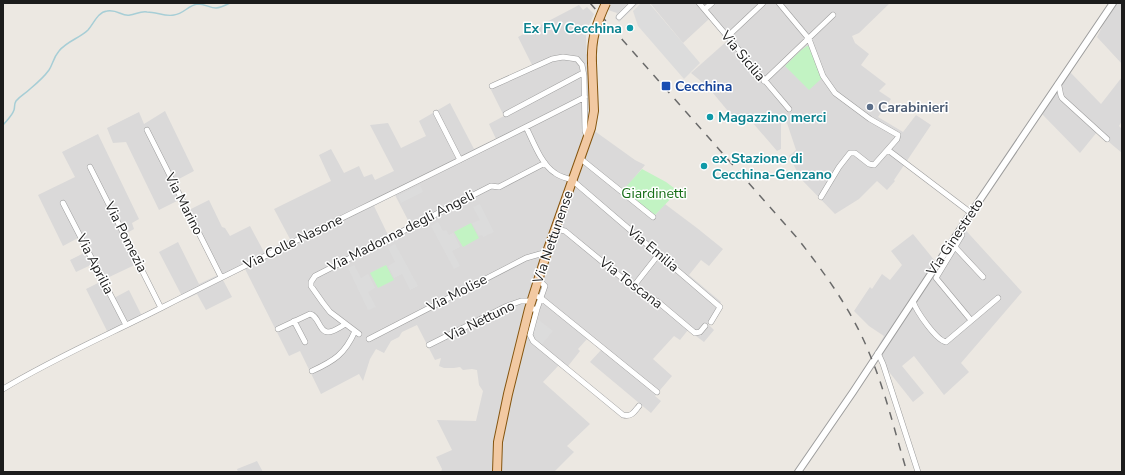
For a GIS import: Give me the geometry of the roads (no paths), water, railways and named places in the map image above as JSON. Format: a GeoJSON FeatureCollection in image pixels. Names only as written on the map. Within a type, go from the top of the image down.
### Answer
{"type":"FeatureCollection","features":[{"type":"Feature","properties":{"kind":"main road","name":"Via Nettunense"},"geometry":{"type":"LineString","coordinates":[[497,472],[498,442],[508,394],[536,298],[538,279],[572,180],[589,136],[594,111],[592,44],[594,34],[606,3]]}},
{"type":"Feature","properties":{"kind":"street"},"geometry":{"type":"LineString","coordinates":[[619,17],[633,3]]}},
{"type":"Feature","properties":{"kind":"street","name":"Via Sicilia"},"geometry":{"type":"LineString","coordinates":[[699,3],[789,109]]}},
{"type":"Feature","properties":{"kind":"street"},"geometry":{"type":"LineString","coordinates":[[705,9],[712,3]]}},
{"type":"Feature","properties":{"kind":"street"},"geometry":{"type":"LineString","coordinates":[[727,37],[763,3]]}},
{"type":"Feature","properties":{"kind":"street"},"geometry":{"type":"LineString","coordinates":[[779,3],[809,39],[827,83],[838,96],[874,121],[897,134],[898,138],[876,164],[873,165],[869,164],[855,153],[850,153],[839,167],[821,197]]}},
{"type":"Feature","properties":{"kind":"street","name":"Via Ginestreto"},"geometry":{"type":"LineString","coordinates":[[798,472],[1113,3]]}},
{"type":"Feature","properties":{"kind":"street"},"geometry":{"type":"LineString","coordinates":[[764,81],[833,15]]}},
{"type":"Feature","properties":{"kind":"street"},"geometry":{"type":"LineString","coordinates":[[492,86],[552,59],[560,57],[571,57],[577,59],[580,62],[583,73],[585,131],[589,136]]}},
{"type":"Feature","properties":{"kind":"street"},"geometry":{"type":"LineString","coordinates":[[506,114],[583,73]]}},
{"type":"Feature","properties":{"kind":"street"},"geometry":{"type":"LineString","coordinates":[[1058,84],[1062,98],[1107,139]]}},
{"type":"Feature","properties":{"kind":"street","name":"Via Colle Nasone"},"geometry":{"type":"LineString","coordinates":[[3,389],[39,369],[221,277],[585,97]]}},
{"type":"Feature","properties":{"kind":"street"},"geometry":{"type":"LineString","coordinates":[[436,113],[460,160]]}},
{"type":"Feature","properties":{"kind":"street"},"geometry":{"type":"LineString","coordinates":[[526,127],[545,163],[556,174],[572,180]]}},
{"type":"Feature","properties":{"kind":"street","name":"Via Marino"},"geometry":{"type":"LineString","coordinates":[[147,130],[221,277]]}},
{"type":"Feature","properties":{"kind":"street"},"geometry":{"type":"LineString","coordinates":[[888,150],[971,213]]}},
{"type":"Feature","properties":{"kind":"street"},"geometry":{"type":"LineString","coordinates":[[581,159],[653,217]]}},
{"type":"Feature","properties":{"kind":"street","name":"Via Madonna degli Angeli"},"geometry":{"type":"LineString","coordinates":[[312,371],[337,358],[357,332],[328,309],[312,288],[311,282],[316,275],[491,186],[499,187],[545,163]]}},
{"type":"Feature","properties":{"kind":"street","name":"Via Pomezia"},"geometry":{"type":"LineString","coordinates":[[90,167],[161,308]]}},
{"type":"Feature","properties":{"kind":"street","name":"Via Emilia"},"geometry":{"type":"LineString","coordinates":[[572,180],[720,306],[711,322]]}},
{"type":"Feature","properties":{"kind":"street","name":"Via Aprilia"},"geometry":{"type":"LineString","coordinates":[[63,203],[126,325]]}},
{"type":"Feature","properties":{"kind":"street"},"geometry":{"type":"LineString","coordinates":[[961,228],[962,234],[936,278],[970,319]]}},
{"type":"Feature","properties":{"kind":"street","name":"Via Toscana"},"geometry":{"type":"LineString","coordinates":[[556,229],[565,231],[645,297],[658,302],[695,333],[700,332],[705,326]]}},
{"type":"Feature","properties":{"kind":"street"},"geometry":{"type":"LineString","coordinates":[[954,247],[983,278]]}},
{"type":"Feature","properties":{"kind":"street","name":"Via Molise"},"geometry":{"type":"LineString","coordinates":[[368,338],[523,259],[548,252]]}},
{"type":"Feature","properties":{"kind":"street"},"geometry":{"type":"LineString","coordinates":[[633,287],[659,254]]}},
{"type":"Feature","properties":{"kind":"street"},"geometry":{"type":"LineString","coordinates":[[536,298],[657,392]]}},
{"type":"Feature","properties":{"kind":"street","name":"Via Nettuno"},"geometry":{"type":"LineString","coordinates":[[429,345],[507,306],[536,298]]}},
{"type":"Feature","properties":{"kind":"street"},"geometry":{"type":"LineString","coordinates":[[913,301],[916,309],[940,340],[946,342],[998,298]]}},
{"type":"Feature","properties":{"kind":"street"},"geometry":{"type":"LineString","coordinates":[[533,309],[530,335],[533,341],[623,415],[632,415],[639,406]]}},
{"type":"Feature","properties":{"kind":"street"},"geometry":{"type":"LineString","coordinates":[[278,329],[309,314],[312,314],[315,317],[322,329],[327,332],[346,324]]}},
{"type":"Feature","properties":{"kind":"street"},"geometry":{"type":"LineString","coordinates":[[294,321],[305,342]]}},
{"type":"Feature","properties":{"kind":"street"},"geometry":{"type":"LineString","coordinates":[[878,354],[883,364],[918,472]]}},
{"type":"Feature","properties":{"kind":"waterway"},"geometry":{"type":"LineString","coordinates":[[3,125],[11,116],[16,101],[45,75],[59,51],[88,30],[101,13],[114,11],[125,15],[132,15],[141,12],[151,12],[171,15],[181,13],[198,4],[216,8],[230,3]]}},
{"type":"Feature","properties":{"kind":"railway"},"geometry":{"type":"LineString","coordinates":[[590,3],[798,239],[829,280],[856,324],[876,369],[886,398],[907,472]]}},
{"type":"Feature","properties":{"kind":"place","name":"Ex FV Cecchina"},"geometry":{"type":"Point","coordinates":[630,28]}},
{"type":"Feature","properties":{"kind":"place","name":"Cecchina"},"geometry":{"type":"Point","coordinates":[666,86]}},
{"type":"Feature","properties":{"kind":"place","name":"Carabinieri"},"geometry":{"type":"Point","coordinates":[870,107]}},
{"type":"Feature","properties":{"kind":"place","name":"Magazzino merci"},"geometry":{"type":"Point","coordinates":[710,117]}},
{"type":"Feature","properties":{"kind":"place","name":"ex Stazione di Cecchina-Genzano"},"geometry":{"type":"Point","coordinates":[704,166]}},
{"type":"Feature","properties":{"kind":"park label","name":"Giardinetti"},"geometry":{"type":"Point","coordinates":[654,193]}}]}
